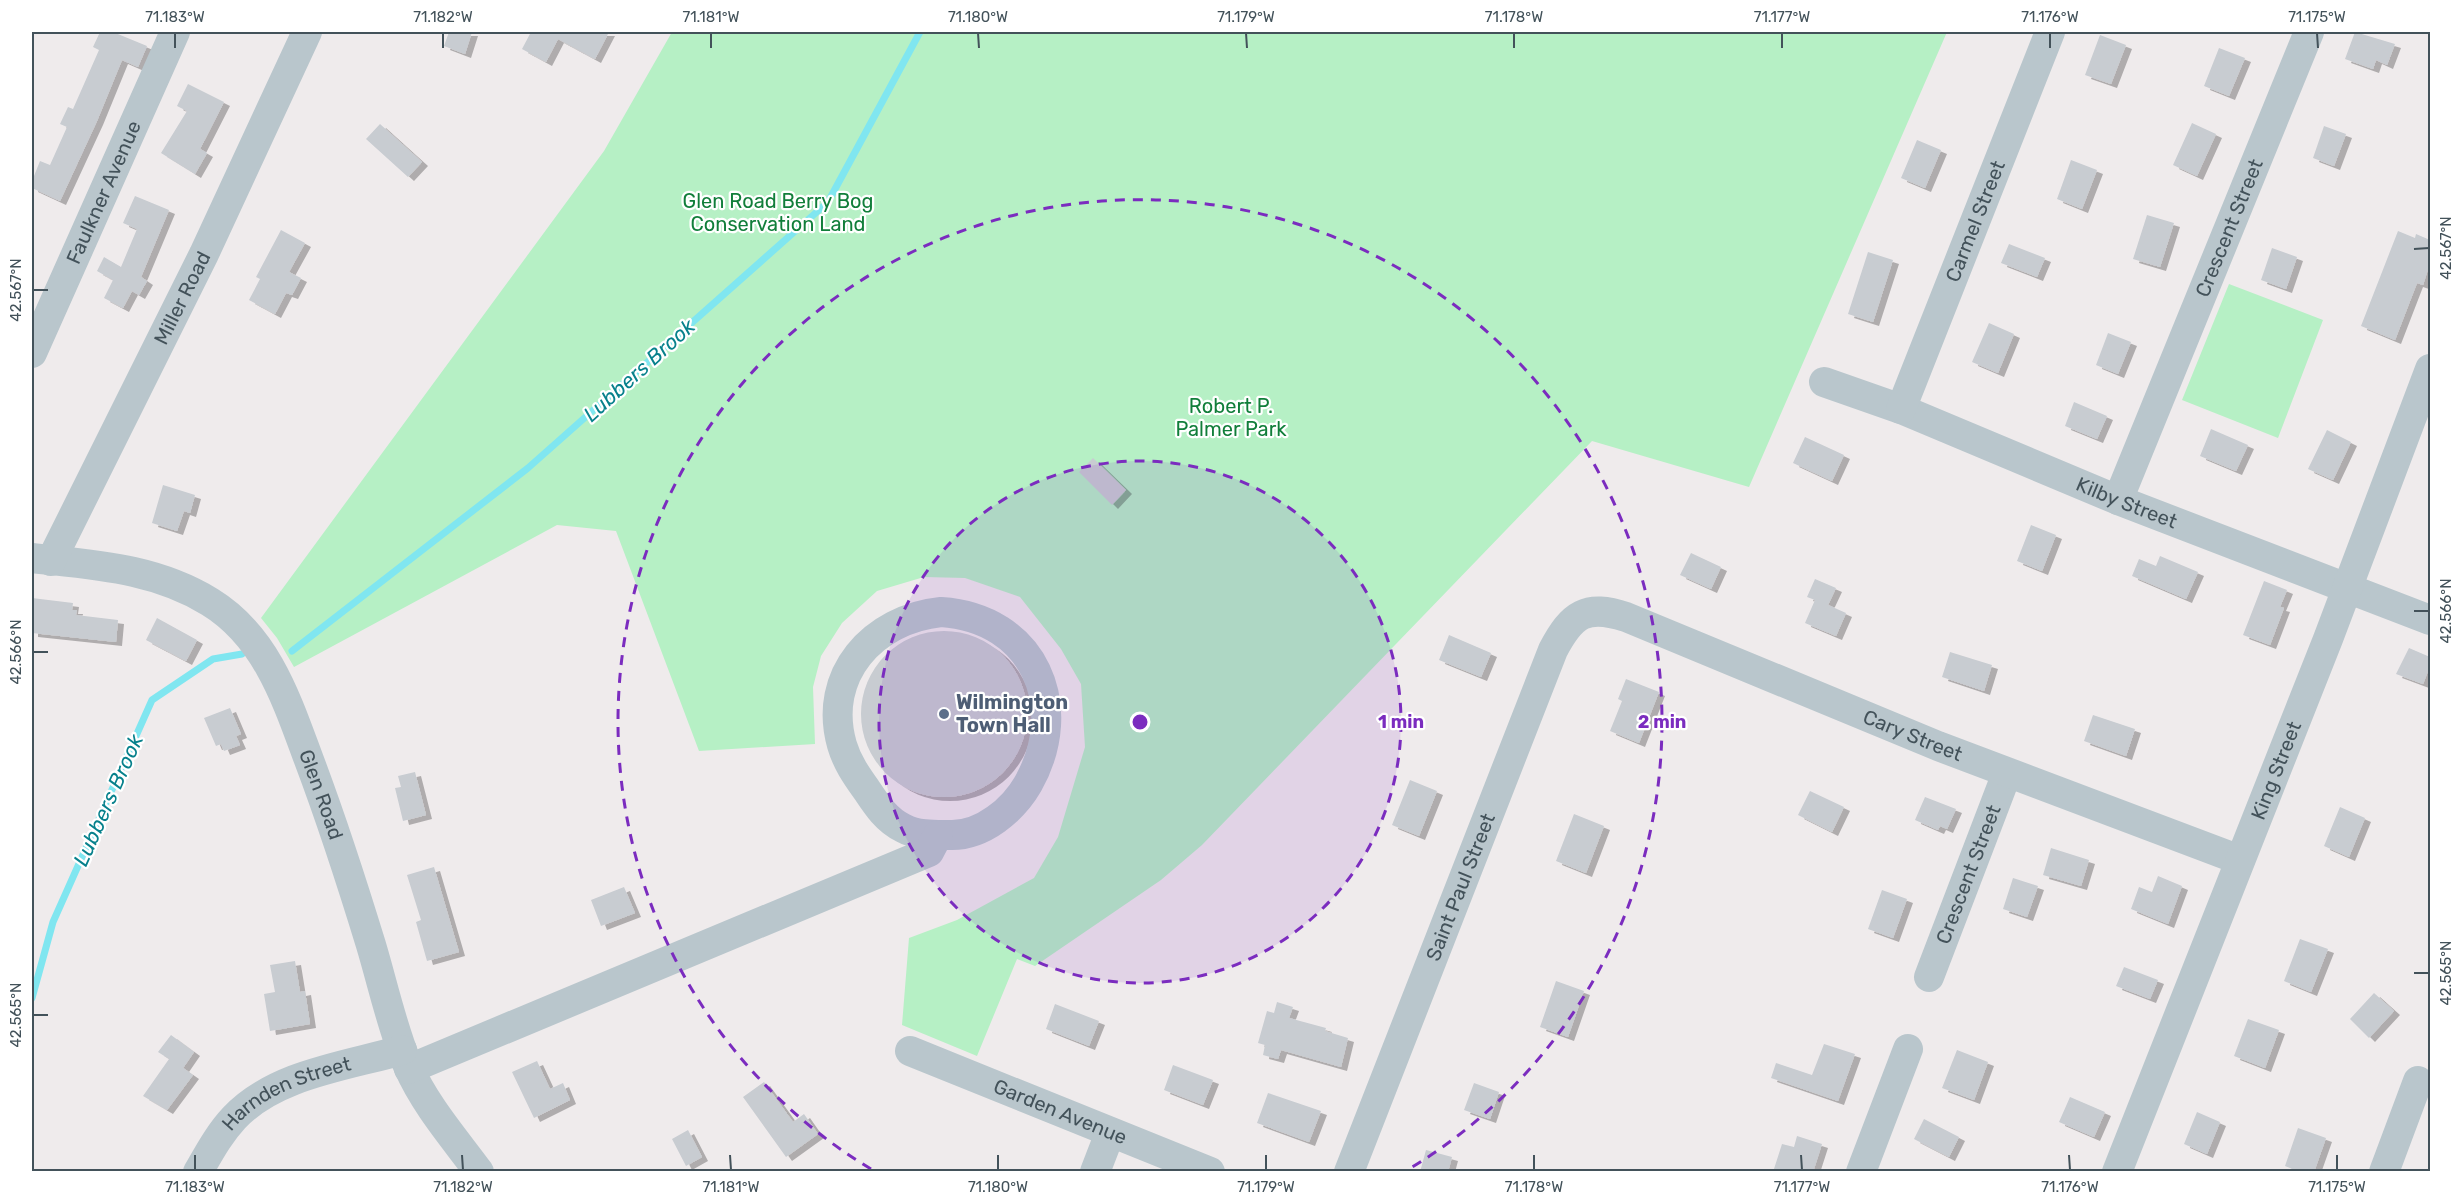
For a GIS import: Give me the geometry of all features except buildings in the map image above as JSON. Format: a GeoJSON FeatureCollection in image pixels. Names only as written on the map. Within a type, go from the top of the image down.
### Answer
{"type":"FeatureCollection","features":[{"type":"Feature","properties":{"kind":"street","name":"Faulkner Avenue"},"geometry":{"type":"LineString","coordinates":[[32,353],[175,32]]}},
{"type":"Feature","properties":{"kind":"street","name":"Miller Road"},"geometry":{"type":"LineString","coordinates":[[41,560],[204,254],[307,32]]}},
{"type":"Feature","properties":{"kind":"street","name":"Carmel Street"},"geometry":{"type":"LineString","coordinates":[[1901,409],[2050,32]]}},
{"type":"Feature","properties":{"kind":"street","name":"Crescent Street"},"geometry":{"type":"LineString","coordinates":[[2118,500],[2308,32]]}},
{"type":"Feature","properties":{"kind":"street","name":"King Street"},"geometry":{"type":"LineString","coordinates":[[2117,1172],[2430,369]]}},
{"type":"Feature","properties":{"kind":"street","name":"Kilby Street"},"geometry":{"type":"LineString","coordinates":[[1824,382],[1901,409],[2118,500],[2430,620]]}},
{"type":"Feature","properties":{"kind":"street","name":"Glen Road"},"geometry":{"type":"LineString","coordinates":[[41,560],[122,568],[168,581],[204,599],[230,616],[260,651],[286,698],[324,800],[405,1059],[440,1120],[479,1172]]}},
{"type":"Feature","properties":{"kind":"street","name":"Cary Street"},"geometry":{"type":"LineString","coordinates":[[1587,612],[1605,611],[1626,617],[2007,773],[2240,860]]}},
{"type":"Feature","properties":{"kind":"street"},"geometry":{"type":"LineString","coordinates":[[941,612],[981,620],[1015,642],[1038,675],[1047,714],[1041,755],[1019,798],[1001,815],[976,831],[960,835],[938,835],[904,829],[879,808],[846,758],[838,718],[845,678],[867,644],[901,621],[941,612]]}},
{"type":"Feature","properties":{"kind":"street","name":"Saint Paul Street"},"geometry":{"type":"LineString","coordinates":[[1349,1172],[1553,650],[1566,626],[1587,612]]}},
{"type":"Feature","properties":{"kind":"street","name":"Crescent Street"},"geometry":{"type":"LineString","coordinates":[[1929,977],[2007,773]]}},
{"type":"Feature","properties":{"kind":"street","name":"Harnden Street"},"geometry":{"type":"LineString","coordinates":[[198,1172],[221,1134],[252,1103],[311,1075],[405,1059],[929,852],[938,835]]}},
{"type":"Feature","properties":{"kind":"street"},"geometry":{"type":"LineString","coordinates":[[1862,1172],[1908,1049]]}},
{"type":"Feature","properties":{"kind":"street","name":"Garden Avenue"},"geometry":{"type":"LineString","coordinates":[[910,1051],[1210,1172]]}},
{"type":"Feature","properties":{"kind":"street"},"geometry":{"type":"LineString","coordinates":[[2384,1172],[2418,1081]]}},
{"type":"Feature","properties":{"kind":"street"},"geometry":{"type":"LineString","coordinates":[[1095,1172],[1110,1133]]}},
{"type":"Feature","properties":{"kind":"green space","name":"Robert P. Palmer Park"},"geometry":{"type":"Polygon","coordinates":[[[672,32],[1947,32],[1749,487],[1592,441],[1202,845],[1161,880],[1035,966],[1017,959],[977,1056],[902,1025],[909,938],[957,920],[1034,878],[1058,837],[1085,747],[1081,684],[1061,649],[1020,597],[965,578],[924,577],[877,591],[842,623],[821,656],[813,687],[815,744],[699,751],[616,531],[557,525],[294,667],[277,638],[261,618],[604,151],[672,32]]]}},
{"type":"Feature","properties":{"kind":"green space"},"geometry":{"type":"Polygon","coordinates":[[[2229,284],[2323,320],[2278,438],[2182,400],[2229,284]]]}},
{"type":"Feature","properties":{"kind":"waterway","name":"Lubbers Brook"},"geometry":{"type":"LineString","coordinates":[[292,651],[528,468],[828,202],[920,32]]}},
{"type":"Feature","properties":{"kind":"waterway","name":"Lubbers Brook"},"geometry":{"type":"LineString","coordinates":[[32,998],[53,922],[152,700],[213,659],[242,654]]}},
{"type":"Feature","properties":{"kind":"place","name":"Wilmington Town Hall"},"geometry":{"type":"Point","coordinates":[944,714]}},
{"type":"Feature","properties":{"kind":"park label","name":"Glen Road Berry Bog Conservation Land"},"geometry":{"type":"Point","coordinates":[778,212]}}]}
